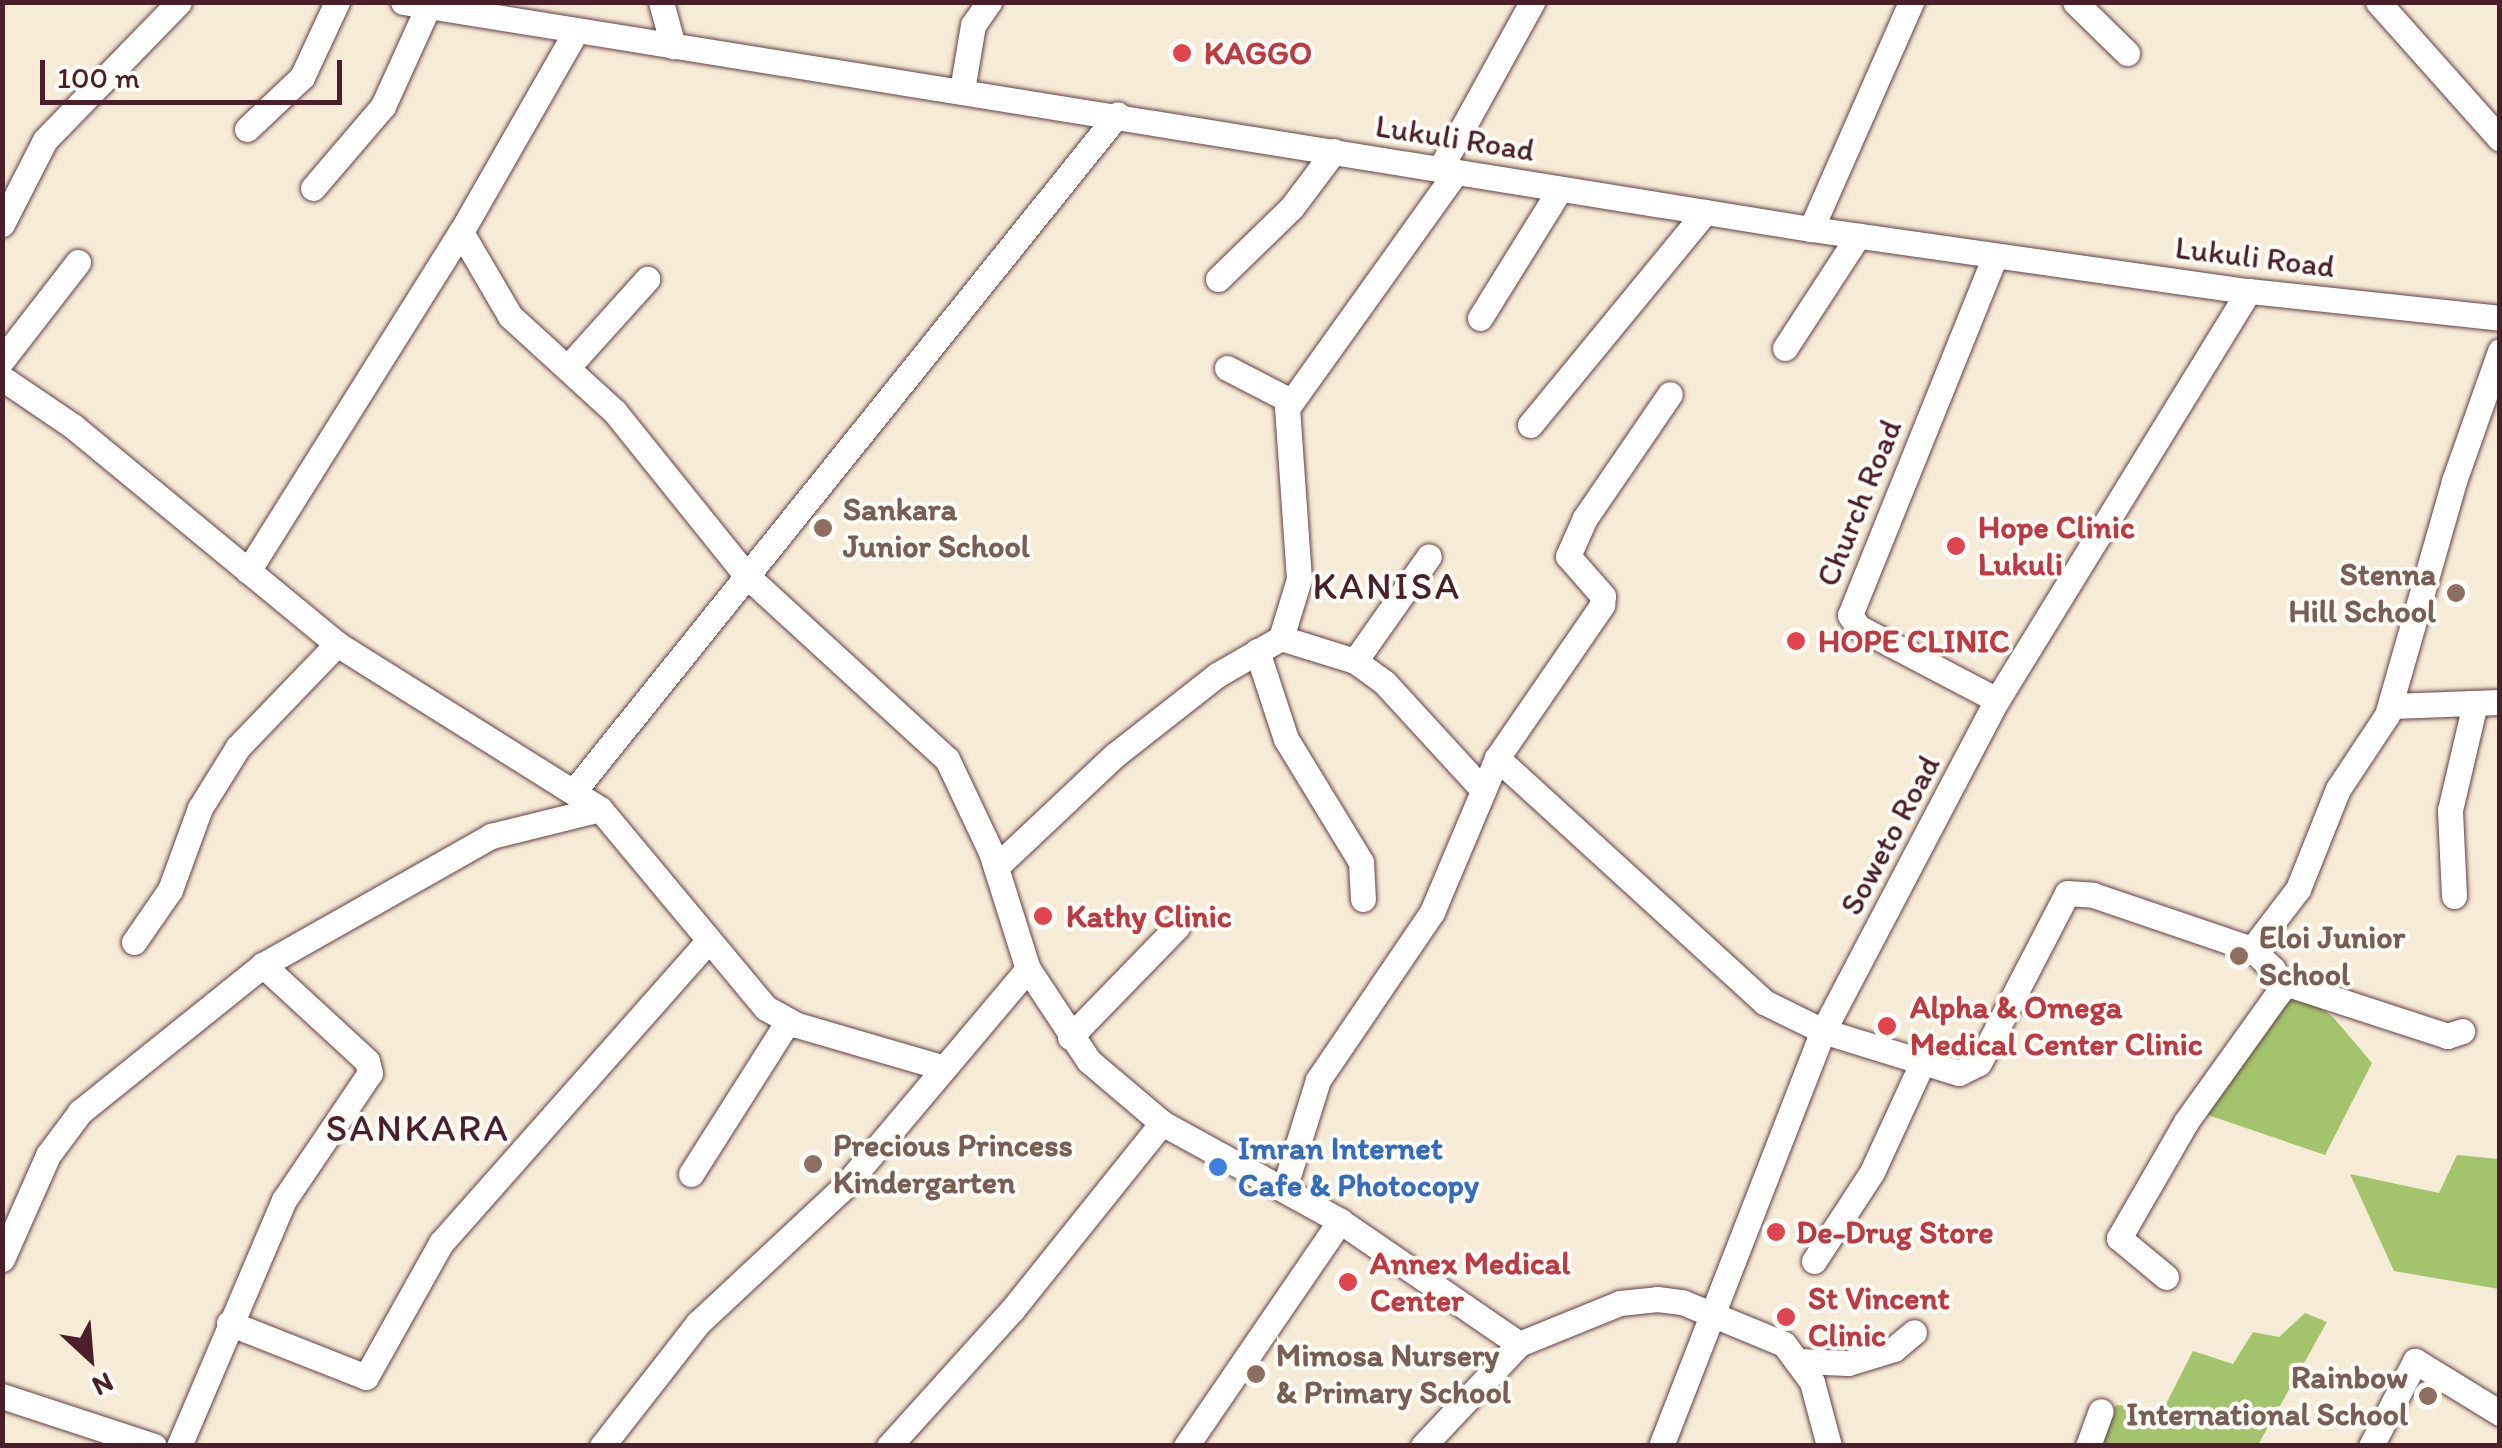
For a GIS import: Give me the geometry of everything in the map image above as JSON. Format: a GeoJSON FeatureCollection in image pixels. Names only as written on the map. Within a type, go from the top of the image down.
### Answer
{"type":"FeatureCollection","features":[{"type":"Feature","properties":{"kind":"street"},"geometry":{"type":"LineString","coordinates":[[2,224],[45,140],[179,2]]}},
{"type":"Feature","properties":{"kind":"street"},"geometry":{"type":"LineString","coordinates":[[247,129],[302,77],[337,2]]}},
{"type":"Feature","properties":{"kind":"street"},"geometry":{"type":"LineString","coordinates":[[661,2],[673,46]]}},
{"type":"Feature","properties":{"kind":"street"},"geometry":{"type":"LineString","coordinates":[[962,90],[973,25],[989,2]]}},
{"type":"Feature","properties":{"kind":"street"},"geometry":{"type":"LineString","coordinates":[[1281,638],[1299,579],[1290,401],[1448,170],[1532,2]]}},
{"type":"Feature","properties":{"kind":"street"},"geometry":{"type":"LineString","coordinates":[[1811,229],[1911,2]]}},
{"type":"Feature","properties":{"kind":"street"},"geometry":{"type":"LineString","coordinates":[[2075,2],[2127,53]]}},
{"type":"Feature","properties":{"kind":"street"},"geometry":{"type":"LineString","coordinates":[[2378,2],[2500,139]]}},
{"type":"Feature","properties":{"kind":"street"},"geometry":{"type":"LineString","coordinates":[[313,188],[384,106],[415,5]]}},
{"type":"Feature","properties":{"kind":"street","name":"Lukuli Road"},"geometry":{"type":"LineString","coordinates":[[415,5],[1118,114],[1811,229],[2249,291],[2500,318]]}},
{"type":"Feature","properties":{"kind":"street"},"geometry":{"type":"LineString","coordinates":[[248,571],[461,232],[576,32]]}},
{"type":"Feature","properties":{"kind":"street"},"geometry":{"type":"LineString","coordinates":[[574,792],[1118,114]]}},
{"type":"Feature","properties":{"kind":"street"},"geometry":{"type":"LineString","coordinates":[[1218,278],[1292,207],[1334,151]]}},
{"type":"Feature","properties":{"kind":"street"},"geometry":{"type":"LineString","coordinates":[[1480,318],[1560,188]]}},
{"type":"Feature","properties":{"kind":"street"},"geometry":{"type":"LineString","coordinates":[[1530,425],[1705,212]]}},
{"type":"Feature","properties":{"kind":"street"},"geometry":{"type":"LineString","coordinates":[[461,232],[510,316],[622,420],[747,576],[947,758],[996,867],[1028,969],[1088,1061],[1162,1123],[1340,1221],[1519,1344]]}},
{"type":"Feature","properties":{"kind":"street"},"geometry":{"type":"LineString","coordinates":[[1785,348],[1858,236]]}},
{"type":"Feature","properties":{"kind":"street","name":"Church Road"},"geometry":{"type":"LineString","coordinates":[[1995,256],[1850,614],[1858,628],[1997,700]]}},
{"type":"Feature","properties":{"kind":"street"},"geometry":{"type":"LineString","coordinates":[[2,360],[78,262]]}},
{"type":"Feature","properties":{"kind":"street"},"geometry":{"type":"LineString","coordinates":[[567,368],[647,279]]}},
{"type":"Feature","properties":{"kind":"street","name":"Soweto Road"},"geometry":{"type":"LineString","coordinates":[[1661,1446],[1823,1030],[1997,700],[2249,291]]}},
{"type":"Feature","properties":{"kind":"street"},"geometry":{"type":"LineString","coordinates":[[2252,950],[2312,864],[2338,789],[2390,706],[2454,480],[2500,351]]}},
{"type":"Feature","properties":{"kind":"street"},"geometry":{"type":"LineString","coordinates":[[1227,368],[1290,401]]}},
{"type":"Feature","properties":{"kind":"street"},"geometry":{"type":"LineString","coordinates":[[2,378],[74,427],[337,644],[600,809],[707,942],[766,1008],[788,1021],[942,1067]]}},
{"type":"Feature","properties":{"kind":"street"},"geometry":{"type":"LineString","coordinates":[[1284,1189],[1311,1094],[1432,912],[1497,758],[1602,604],[1603,596],[1568,556],[1585,518],[1670,394]]}},
{"type":"Feature","properties":{"kind":"street"},"geometry":{"type":"LineString","coordinates":[[1355,662],[1429,556]]}},
{"type":"Feature","properties":{"kind":"street"},"geometry":{"type":"LineString","coordinates":[[996,867],[1114,755],[1256,651],[1281,638],[1355,662],[1384,683],[1483,790]]}},
{"type":"Feature","properties":{"kind":"street"},"geometry":{"type":"LineString","coordinates":[[134,942],[170,890],[200,808],[238,747],[337,644]]}},
{"type":"Feature","properties":{"kind":"street"},"geometry":{"type":"LineString","coordinates":[[1256,651],[1286,739],[1361,862],[1363,899]]}},
{"type":"Feature","properties":{"kind":"street"},"geometry":{"type":"LineString","coordinates":[[2390,706],[2487,703],[2450,810],[2454,896]]}},
{"type":"Feature","properties":{"kind":"street"},"geometry":{"type":"LineString","coordinates":[[1497,758],[1764,1002],[1823,1030],[1958,1073],[1978,1063],[2058,900],[2076,890],[2252,950],[2279,981],[2447,1036],[2462,1031]]}},
{"type":"Feature","properties":{"kind":"street"},"geometry":{"type":"LineString","coordinates":[[2,1259],[48,1155],[80,1112],[264,966],[491,836],[600,809]]}},
{"type":"Feature","properties":{"kind":"street"},"geometry":{"type":"LineString","coordinates":[[1070,1037],[1177,927]]}},
{"type":"Feature","properties":{"kind":"street"},"geometry":{"type":"LineString","coordinates":[[229,1323],[366,1377],[441,1244],[707,942]]}},
{"type":"Feature","properties":{"kind":"street"},"geometry":{"type":"LineString","coordinates":[[179,1446],[284,1200],[370,1074],[367,1061],[264,966]]}},
{"type":"Feature","properties":{"kind":"street"},"geometry":{"type":"LineString","coordinates":[[602,1446],[698,1323],[826,1207],[1028,969]]}},
{"type":"Feature","properties":{"kind":"street"},"geometry":{"type":"LineString","coordinates":[[2166,1277],[2119,1238],[2186,1122],[2279,992],[2279,981]]}},
{"type":"Feature","properties":{"kind":"street"},"geometry":{"type":"LineString","coordinates":[[691,1174],[788,1021]]}},
{"type":"Feature","properties":{"kind":"street"},"geometry":{"type":"LineString","coordinates":[[1814,1261],[1872,1172],[1923,1062]]}},
{"type":"Feature","properties":{"kind":"street"},"geometry":{"type":"LineString","coordinates":[[889,1446],[1012,1310],[1162,1123]]}},
{"type":"Feature","properties":{"kind":"street"},"geometry":{"type":"LineString","coordinates":[[1186,1446],[1340,1221]]}},
{"type":"Feature","properties":{"kind":"street"},"geometry":{"type":"LineString","coordinates":[[1424,1446],[1519,1344],[1620,1303],[1657,1299],[1713,1313],[1784,1344],[1812,1382],[1828,1446]]}},
{"type":"Feature","properties":{"kind":"street"},"geometry":{"type":"LineString","coordinates":[[1799,1361],[1848,1362],[1894,1349],[1914,1332]]}},
{"type":"Feature","properties":{"kind":"street"},"geometry":{"type":"LineString","coordinates":[[2371,1446],[2414,1361],[2500,1413]]}},
{"type":"Feature","properties":{"kind":"street"},"geometry":{"type":"LineString","coordinates":[[2,1396],[154,1446]]}},
{"type":"Feature","properties":{"kind":"street"},"geometry":{"type":"LineString","coordinates":[[2088,1446],[2101,1411]]}},
{"type":"Feature","properties":{"kind":"green space"},"geometry":{"type":"Polygon","coordinates":[[[2288,986],[2333,1017],[2372,1063],[2325,1155],[2199,1112],[2288,986]]]}},
{"type":"Feature","properties":{"kind":"green space"},"geometry":{"type":"Polygon","coordinates":[[[2457,1155],[2499,1159],[2499,1289],[2394,1271],[2350,1174],[2439,1193],[2457,1155]]]}},
{"type":"Feature","properties":{"kind":"green space"},"geometry":{"type":"Polygon","coordinates":[[[2305,1313],[2327,1322],[2258,1445],[2095,1446],[2116,1405],[2163,1410],[2193,1351],[2233,1364],[2253,1332],[2279,1337],[2305,1313]]]}},
{"type":"Feature","properties":{"kind":"place","name":"KAGGO"},"geometry":{"type":"Point","coordinates":[1182,53]}},
{"type":"Feature","properties":{"kind":"place","name":"Sankara Junior School"},"geometry":{"type":"Point","coordinates":[823,528]}},
{"type":"Feature","properties":{"kind":"place","name":"Hope Clinic Lukuli"},"geometry":{"type":"Point","coordinates":[1956,546]}},
{"type":"Feature","properties":{"kind":"place","name":"Stenna Hill School"},"geometry":{"type":"Point","coordinates":[2456,593]}},
{"type":"Feature","properties":{"kind":"place","name":"HOPE CLINIC"},"geometry":{"type":"Point","coordinates":[1796,641]}},
{"type":"Feature","properties":{"kind":"place","name":"Kathy Clinic"},"geometry":{"type":"Point","coordinates":[1043,916]}},
{"type":"Feature","properties":{"kind":"place","name":"Eloi Junior School"},"geometry":{"type":"Point","coordinates":[2239,956]}},
{"type":"Feature","properties":{"kind":"place","name":"Alpha & Omega Medical Center Clinic"},"geometry":{"type":"Point","coordinates":[1887,1026]}},
{"type":"Feature","properties":{"kind":"place","name":"Precious Princess Kindergarten"},"geometry":{"type":"Point","coordinates":[813,1164]}},
{"type":"Feature","properties":{"kind":"place","name":"Imran Internet Cafe & Photocopy"},"geometry":{"type":"Point","coordinates":[1218,1167]}},
{"type":"Feature","properties":{"kind":"place","name":"De-Drug Store"},"geometry":{"type":"Point","coordinates":[1776,1232]}},
{"type":"Feature","properties":{"kind":"place","name":"Annex Medical Center"},"geometry":{"type":"Point","coordinates":[1348,1282]}},
{"type":"Feature","properties":{"kind":"place","name":"St Vincent Clinic"},"geometry":{"type":"Point","coordinates":[1786,1317]}},
{"type":"Feature","properties":{"kind":"place","name":"Mimosa Nursery & Primary School"},"geometry":{"type":"Point","coordinates":[1256,1374]}},
{"type":"Feature","properties":{"kind":"place","name":"Rainbow International School"},"geometry":{"type":"Point","coordinates":[2428,1396]}},
{"type":"Feature","properties":{"kind":"district","name":"KANISA"},"geometry":{"type":"Point","coordinates":[1387,587]}},
{"type":"Feature","properties":{"kind":"district","name":"SANKARA"},"geometry":{"type":"Point","coordinates":[418,1129]}}]}
